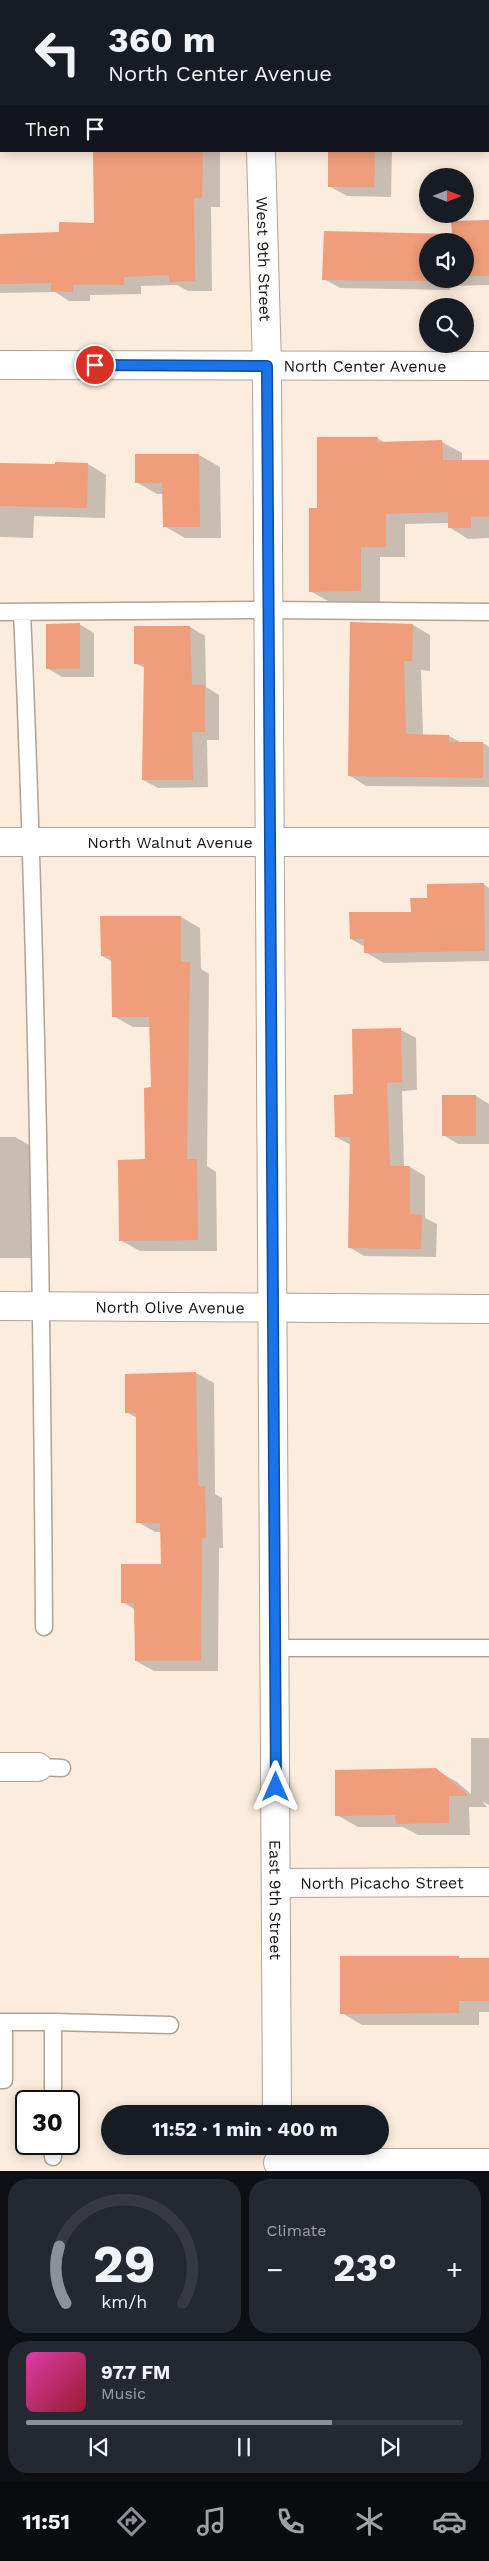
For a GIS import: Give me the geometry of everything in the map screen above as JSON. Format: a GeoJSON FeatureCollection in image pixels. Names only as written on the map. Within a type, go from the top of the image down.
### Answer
{"type":"FeatureCollection","features":[{"type":"Feature","properties":{"kind":"street","name":"West 9th Street"},"geometry":{"type":"LineString","coordinates":[[261,152],[267,366]]}},
{"type":"Feature","properties":{"kind":"street","name":"North Center Avenue"},"geometry":{"type":"LineString","coordinates":[[0,365],[489,366]]}},
{"type":"Feature","properties":{"kind":"street","name":"East 9th Street"},"geometry":{"type":"LineString","coordinates":[[267,366],[277,2105]]}},
{"type":"Feature","properties":{"kind":"street","name":"North Walnut Avenue"},"geometry":{"type":"LineString","coordinates":[[0,842],[489,842]]}},
{"type":"Feature","properties":{"kind":"street","name":"North Olive Avenue"},"geometry":{"type":"LineString","coordinates":[[0,1306],[489,1309]]}},
{"type":"Feature","properties":{"kind":"street"},"geometry":{"type":"LineString","coordinates":[[0,1768],[50,1768]]}},
{"type":"Feature","properties":{"kind":"street","name":"North Picacho Street"},"geometry":{"type":"LineString","coordinates":[[276,1883],[489,1882]]}},
{"type":"Feature","properties":{"kind":"street"},"geometry":{"type":"LineString","coordinates":[[275,2160],[489,2163]]}},
{"type":"Feature","properties":{"kind":"lane"},"geometry":{"type":"LineString","coordinates":[[0,612],[268,610],[489,612]]}},
{"type":"Feature","properties":{"kind":"lane"},"geometry":{"type":"LineString","coordinates":[[22,612],[32,842],[42,1306],[44,1626]]}},
{"type":"Feature","properties":{"kind":"lane"},"geometry":{"type":"LineString","coordinates":[[275,1648],[489,1648]]}},
{"type":"Feature","properties":{"kind":"lane"},"geometry":{"type":"LineString","coordinates":[[0,2080],[4,2080],[2,2022],[170,2025]]}},
{"type":"Feature","properties":{"kind":"lane"},"geometry":{"type":"LineString","coordinates":[[53,2022],[53,2090]]}},
{"type":"Feature","properties":{"kind":"building"},"geometry":{"type":"Polygon","coordinates":[[[93,152],[203,152],[202,198],[194,198],[195,281],[169,282],[169,275],[124,277],[124,285],[73,285],[73,292],[51,291],[51,283],[0,284],[0,234],[59,232],[59,222],[94,223],[93,152]]]}},
{"type":"Feature","properties":{"kind":"building"},"geometry":{"type":"Polygon","coordinates":[[[328,152],[375,152],[374,187],[328,187],[328,152]]]}},
{"type":"Feature","properties":{"kind":"building"},"geometry":{"type":"Polygon","coordinates":[[[474,220],[489,220],[489,276],[474,276],[474,233],[452,233],[451,223],[474,223],[474,220]]]}},
{"type":"Feature","properties":{"kind":"building"},"geometry":{"type":"Polygon","coordinates":[[[324,231],[419,233],[419,281],[322,280],[324,231]]]}},
{"type":"Feature","properties":{"kind":"building"},"geometry":{"type":"Polygon","coordinates":[[[317,437],[378,437],[378,442],[442,440],[443,460],[489,460],[489,517],[471,517],[471,528],[448,528],[448,512],[386,514],[386,547],[361,547],[361,591],[309,592],[309,508],[317,508],[317,437]]]}},
{"type":"Feature","properties":{"kind":"building"},"geometry":{"type":"Polygon","coordinates":[[[135,454],[199,454],[200,527],[163,527],[162,483],[135,483],[135,454]]]}},
{"type":"Feature","properties":{"kind":"building"},"geometry":{"type":"Polygon","coordinates":[[[55,462],[88,463],[87,508],[0,506],[0,463],[55,464],[55,462]]]}},
{"type":"Feature","properties":{"kind":"building"},"geometry":{"type":"Polygon","coordinates":[[[350,622],[413,624],[412,661],[404,661],[406,734],[449,735],[449,742],[483,742],[483,778],[348,776],[350,622]]]}},
{"type":"Feature","properties":{"kind":"building"},"geometry":{"type":"Polygon","coordinates":[[[80,623],[80,669],[46,669],[46,624],[80,623]]]}},
{"type":"Feature","properties":{"kind":"building"},"geometry":{"type":"Polygon","coordinates":[[[134,626],[190,626],[192,685],[205,685],[205,732],[192,732],[193,780],[142,780],[144,664],[134,664],[134,626]]]}},
{"type":"Feature","properties":{"kind":"building"},"geometry":{"type":"Polygon","coordinates":[[[484,883],[485,951],[364,953],[364,939],[350,939],[349,912],[411,912],[410,898],[427,898],[427,884],[484,883]]]}},
{"type":"Feature","properties":{"kind":"building"},"geometry":{"type":"Polygon","coordinates":[[[100,916],[181,916],[181,962],[190,962],[187,1159],[197,1159],[198,1240],[119,1241],[118,1160],[145,1159],[144,1088],[151,1087],[149,1017],[112,1017],[111,956],[101,956],[100,916]]]}},
{"type":"Feature","properties":{"kind":"building"},"geometry":{"type":"Polygon","coordinates":[[[401,1028],[402,1082],[387,1083],[390,1166],[410,1166],[410,1214],[422,1215],[421,1249],[348,1248],[350,1137],[335,1137],[334,1095],[353,1094],[352,1029],[401,1028]]]}},
{"type":"Feature","properties":{"kind":"building"},"geometry":{"type":"Polygon","coordinates":[[[442,1095],[476,1095],[476,1136],[442,1136],[442,1095]]]}},
{"type":"Feature","properties":{"kind":"building"},"geometry":{"type":"Polygon","coordinates":[[[196,1372],[198,1486],[205,1486],[206,1538],[202,1538],[201,1661],[135,1661],[134,1603],[121,1603],[121,1564],[161,1564],[160,1523],[136,1523],[136,1413],[125,1413],[125,1374],[196,1372]]]}},
{"type":"Feature","properties":{"kind":"building"},"geometry":{"type":"Polygon","coordinates":[[[436,1768],[469,1796],[449,1796],[449,1823],[396,1824],[395,1815],[335,1816],[335,1770],[436,1768]]]}},
{"type":"Feature","properties":{"kind":"building"},"geometry":{"type":"Polygon","coordinates":[[[340,1956],[459,1956],[459,1958],[489,1958],[489,2001],[459,2001],[459,2013],[340,2014],[340,1956]]]}},
{"type":"Feature","properties":{"kind":"route"},"geometry":{"type":"LineString","coordinates":[[95,365],[267,366],[276,1787]]}}]}
